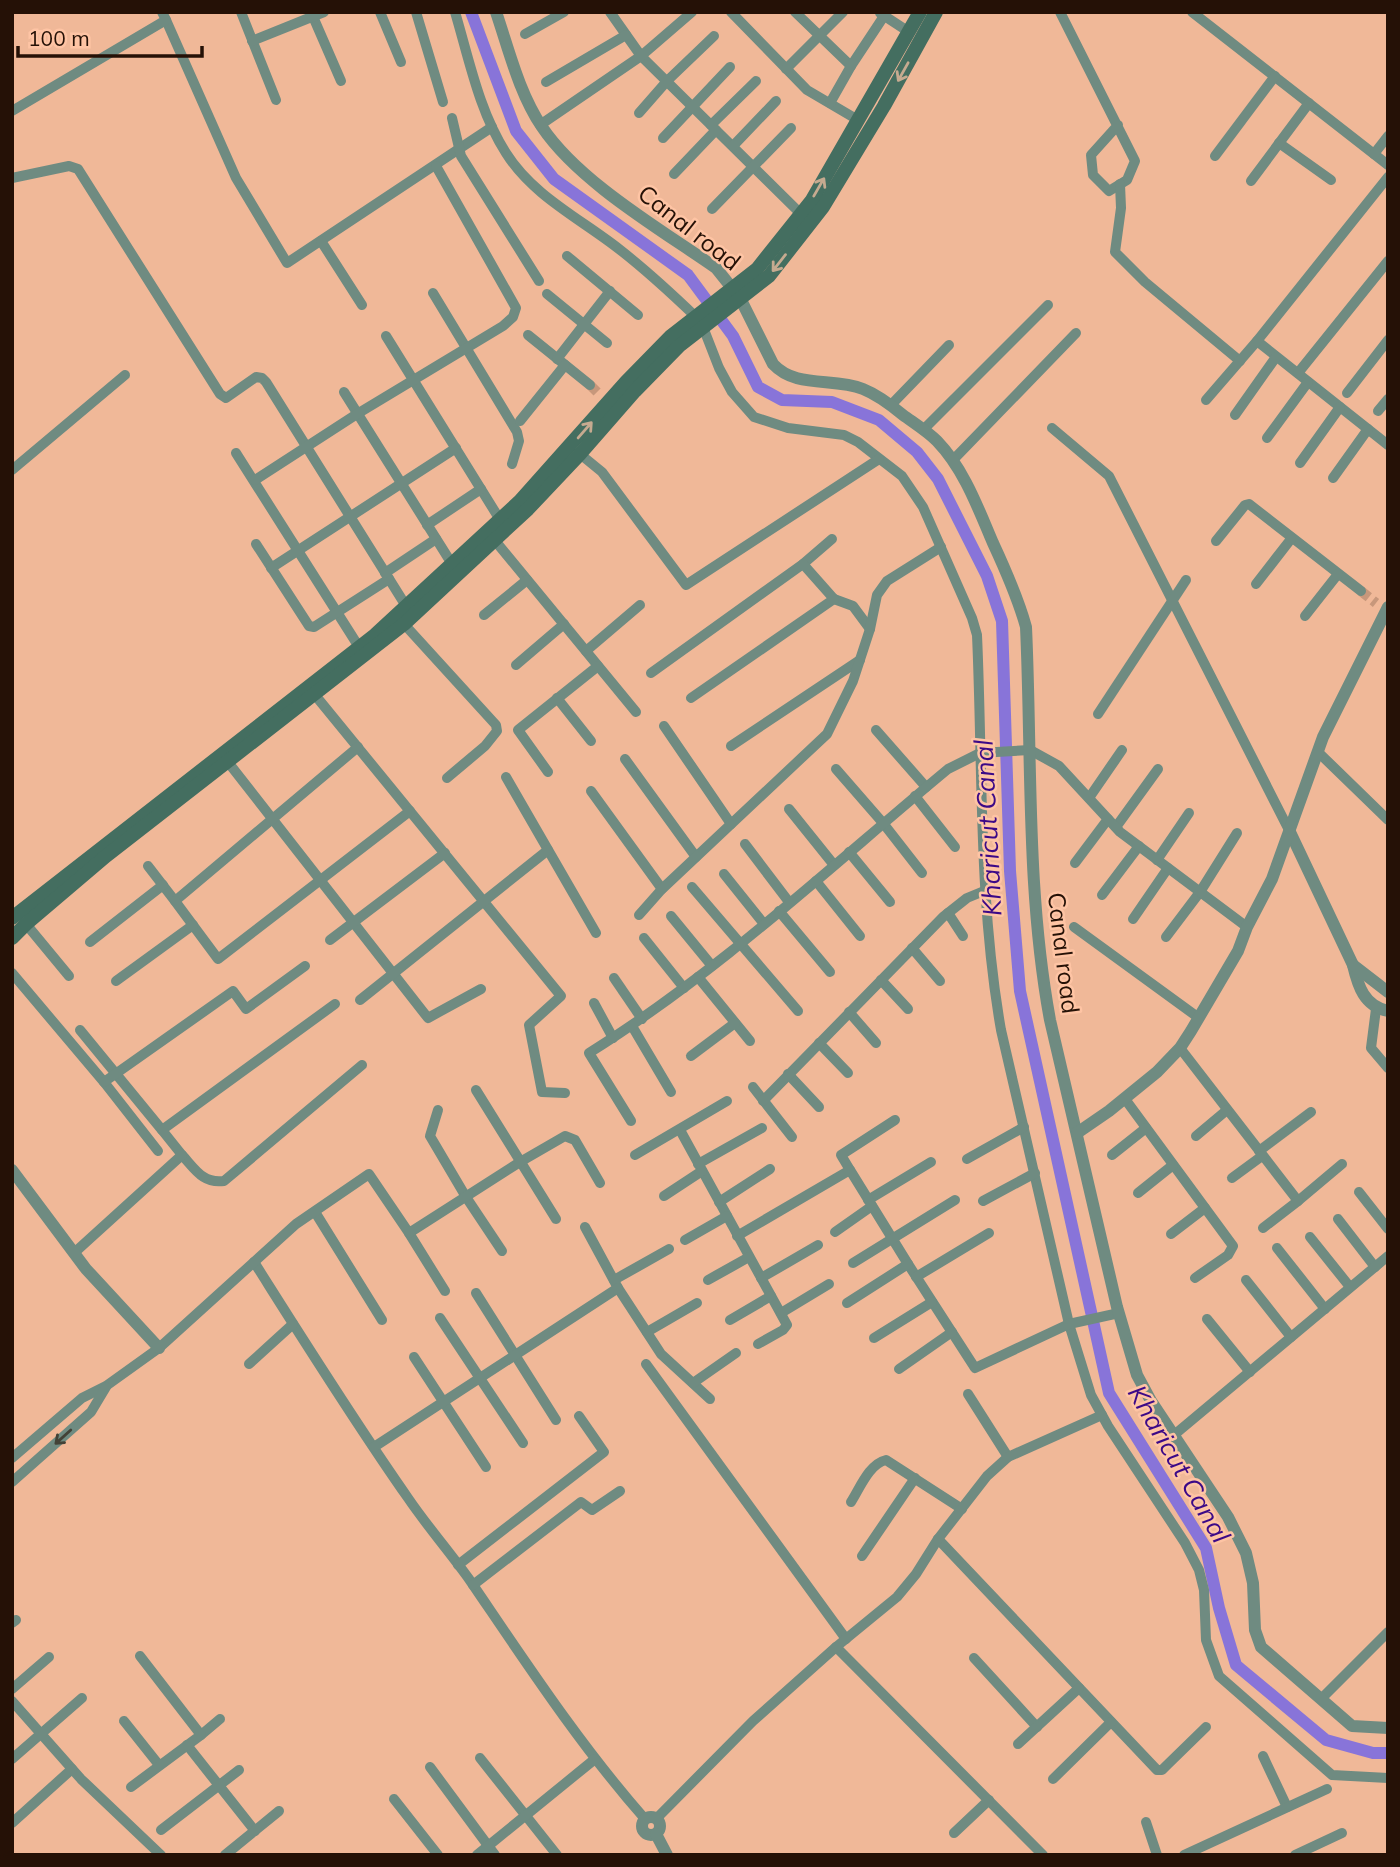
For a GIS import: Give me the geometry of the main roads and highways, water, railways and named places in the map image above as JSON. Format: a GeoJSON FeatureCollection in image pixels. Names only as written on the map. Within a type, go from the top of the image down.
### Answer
{"type":"FeatureCollection","features":[{"type":"Feature","properties":{"kind":"main road"},"geometry":{"type":"LineString","coordinates":[[733,295],[812,200],[920,12]]}},
{"type":"Feature","properties":{"kind":"main road"},"geometry":{"type":"LineString","coordinates":[[503,524],[604,397],[671,336],[769,275],[823,207],[884,106],[936,12]]}},
{"type":"Feature","properties":{"kind":"main road"},"geometry":{"type":"LineString","coordinates":[[224,758],[315,695],[404,624],[503,524],[580,454],[679,346],[698,320]]}},
{"type":"Feature","properties":{"kind":"main road"},"geometry":{"type":"LineString","coordinates":[[12,938],[19,921],[224,758],[359,647],[452,564],[491,536]]}},
{"type":"Feature","properties":{"kind":"waterway","name":"Kharicut Canal"},"geometry":{"type":"LineString","coordinates":[[471,12],[516,131],[554,179],[688,275],[733,336],[758,387],[782,400],[832,402],[879,420],[917,452],[938,479],[987,576],[1002,621],[1010,871],[1020,991],[1109,1393],[1206,1548],[1219,1608],[1236,1665],[1326,1740],[1373,1753],[1388,1753]]}},
{"type":"Feature","properties":{"kind":"tunnel"},"geometry":{"type":"LineString","coordinates":[[590,385],[598,393]]}},
{"type":"Feature","properties":{"kind":"tunnel"},"geometry":{"type":"LineString","coordinates":[[1361,591],[1376,603]]}}]}
